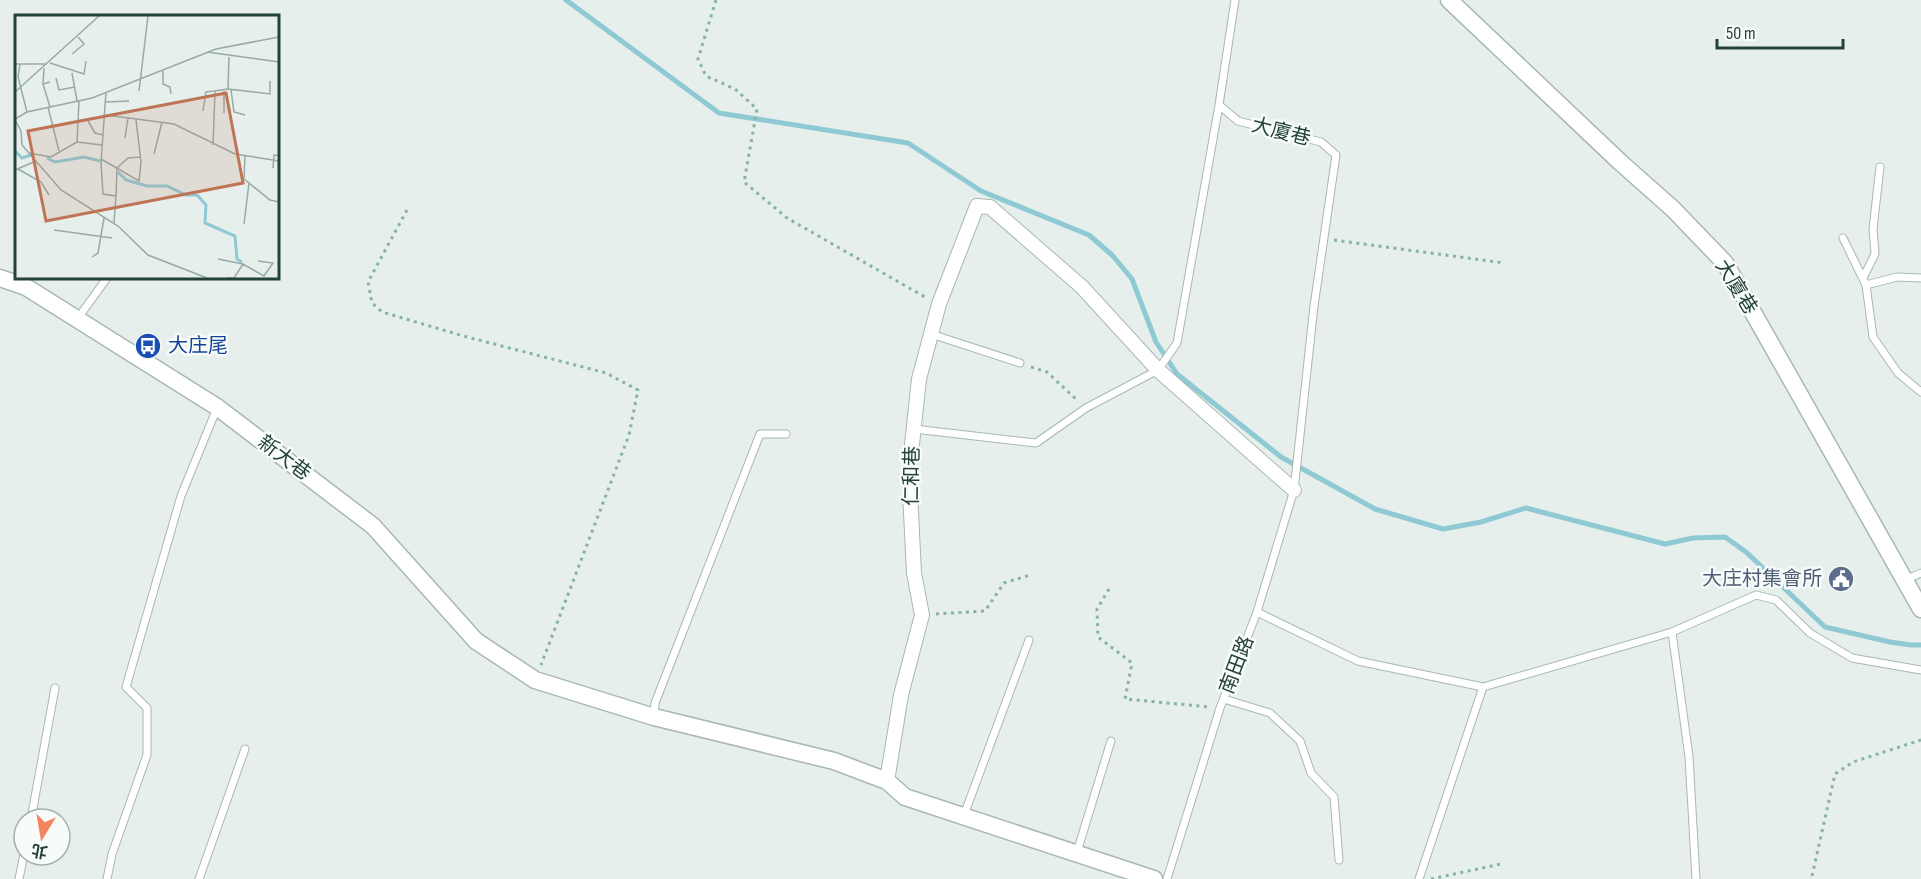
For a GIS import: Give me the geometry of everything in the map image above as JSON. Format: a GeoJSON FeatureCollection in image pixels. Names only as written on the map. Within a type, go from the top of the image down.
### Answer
{"type":"FeatureCollection","features":[{"type":"Feature","properties":{"kind":"street","name":"大廈巷"},"geometry":{"type":"LineString","coordinates":[[1449,0],[1673,209],[1725,263],[1921,609]]}},
{"type":"Feature","properties":{"kind":"street"},"geometry":{"type":"LineString","coordinates":[[914,429],[919,379],[939,304],[977,206],[990,207],[1082,287],[1161,367],[1294,490]]}},
{"type":"Feature","properties":{"kind":"street","name":"新大巷"},"geometry":{"type":"LineString","coordinates":[[0,278],[26,287],[217,407],[373,526],[476,641],[536,680]]}},
{"type":"Feature","properties":{"kind":"street","name":"仁和巷"},"geometry":{"type":"LineString","coordinates":[[887,781],[901,695],[922,615],[914,573],[909,483],[914,429]]}},
{"type":"Feature","properties":{"kind":"street"},"geometry":{"type":"LineString","coordinates":[[536,680],[654,717],[834,761],[887,781],[905,796],[1154,879]]}},
{"type":"Feature","properties":{"kind":"lane"},"geometry":{"type":"LineString","coordinates":[[1219,105],[1235,0]]}},
{"type":"Feature","properties":{"kind":"lane","name":"大廈巷"},"geometry":{"type":"LineString","coordinates":[[1219,105],[1238,121],[1321,142],[1335,155],[1314,306],[1299,449]]}},
{"type":"Feature","properties":{"kind":"lane","name":"仁和巷"},"geometry":{"type":"LineString","coordinates":[[914,429],[1036,443],[1086,408],[1161,367],[1177,344],[1219,105]]}},
{"type":"Feature","properties":{"kind":"lane"},"geometry":{"type":"LineString","coordinates":[[1865,282],[1875,254],[1873,229],[1880,167]]}},
{"type":"Feature","properties":{"kind":"lane"},"geometry":{"type":"LineString","coordinates":[[1843,238],[1865,282],[1874,337],[1898,373],[1921,392]]}},
{"type":"Feature","properties":{"kind":"lane"},"geometry":{"type":"LineString","coordinates":[[1865,282],[1897,277],[1921,278]]}},
{"type":"Feature","properties":{"kind":"lane"},"geometry":{"type":"LineString","coordinates":[[76,320],[106,279]]}},
{"type":"Feature","properties":{"kind":"lane"},"geometry":{"type":"LineString","coordinates":[[930,333],[1020,363]]}},
{"type":"Feature","properties":{"kind":"lane"},"geometry":{"type":"LineString","coordinates":[[107,879],[112,854],[147,755],[147,708],[126,687],[181,496],[217,407]]}},
{"type":"Feature","properties":{"kind":"lane"},"geometry":{"type":"LineString","coordinates":[[654,717],[654,703],[760,434],[786,434]]}},
{"type":"Feature","properties":{"kind":"lane","name":"南田路"},"geometry":{"type":"LineString","coordinates":[[1167,879],[1220,708],[1257,612],[1294,490],[1299,449]]}},
{"type":"Feature","properties":{"kind":"lane"},"geometry":{"type":"LineString","coordinates":[[1905,580],[1921,573]]}},
{"type":"Feature","properties":{"kind":"lane"},"geometry":{"type":"LineString","coordinates":[[1257,612],[1358,662],[1483,687],[1672,632],[1756,595],[1776,600],[1810,633],[1852,658],[1921,670]]}},
{"type":"Feature","properties":{"kind":"lane"},"geometry":{"type":"LineString","coordinates":[[1672,632],[1689,757],[1696,879]]}},
{"type":"Feature","properties":{"kind":"lane"},"geometry":{"type":"LineString","coordinates":[[964,815],[1029,640]]}},
{"type":"Feature","properties":{"kind":"lane"},"geometry":{"type":"LineString","coordinates":[[1419,879],[1483,687]]}},
{"type":"Feature","properties":{"kind":"lane"},"geometry":{"type":"LineString","coordinates":[[33,807],[55,688]]}},
{"type":"Feature","properties":{"kind":"lane"},"geometry":{"type":"LineString","coordinates":[[1224,699],[1270,713],[1300,741],[1311,773],[1335,797],[1339,860]]}},
{"type":"Feature","properties":{"kind":"lane"},"geometry":{"type":"LineString","coordinates":[[1077,852],[1111,741]]}},
{"type":"Feature","properties":{"kind":"lane"},"geometry":{"type":"LineString","coordinates":[[199,879],[245,749]]}},
{"type":"Feature","properties":{"kind":"path"},"geometry":{"type":"LineString","coordinates":[[716,0],[698,59],[706,76],[735,89],[757,109],[744,182],[787,218],[939,304]]}},
{"type":"Feature","properties":{"kind":"path"},"geometry":{"type":"LineString","coordinates":[[407,210],[368,282],[372,303],[382,312],[606,373],[638,390],[629,435],[536,680]]}},
{"type":"Feature","properties":{"kind":"path"},"geometry":{"type":"LineString","coordinates":[[1324,238],[1504,263]]}},
{"type":"Feature","properties":{"kind":"path"},"geometry":{"type":"LineString","coordinates":[[1020,363],[1047,372],[1086,408]]}},
{"type":"Feature","properties":{"kind":"path"},"geometry":{"type":"LineString","coordinates":[[922,615],[985,611],[1004,583],[1030,575]]}},
{"type":"Feature","properties":{"kind":"path"},"geometry":{"type":"LineString","coordinates":[[1109,589],[1097,609],[1098,637],[1132,663],[1125,699],[1220,708]]}},
{"type":"Feature","properties":{"kind":"path"},"geometry":{"type":"LineString","coordinates":[[1812,876],[1835,774],[1853,762],[1921,740]]}},
{"type":"Feature","properties":{"kind":"path"},"geometry":{"type":"LineString","coordinates":[[1430,879],[1501,864]]}},
{"type":"Feature","properties":{"kind":"waterway"},"geometry":{"type":"LineString","coordinates":[[566,0],[719,113],[908,143],[981,191],[1089,235],[1113,256],[1132,279],[1156,342],[1177,374],[1281,457],[1375,509],[1443,529],[1481,522],[1526,508],[1665,544],[1693,538],[1725,537],[1746,552],[1825,627],[1890,642],[1921,645]]}},
{"type":"Feature","properties":{"kind":"place","name":"大庄尾"},"geometry":{"type":"Point","coordinates":[148,346]}},
{"type":"Feature","properties":{"kind":"place","name":"大庄村集會所"},"geometry":{"type":"Point","coordinates":[1841,579]}}]}
